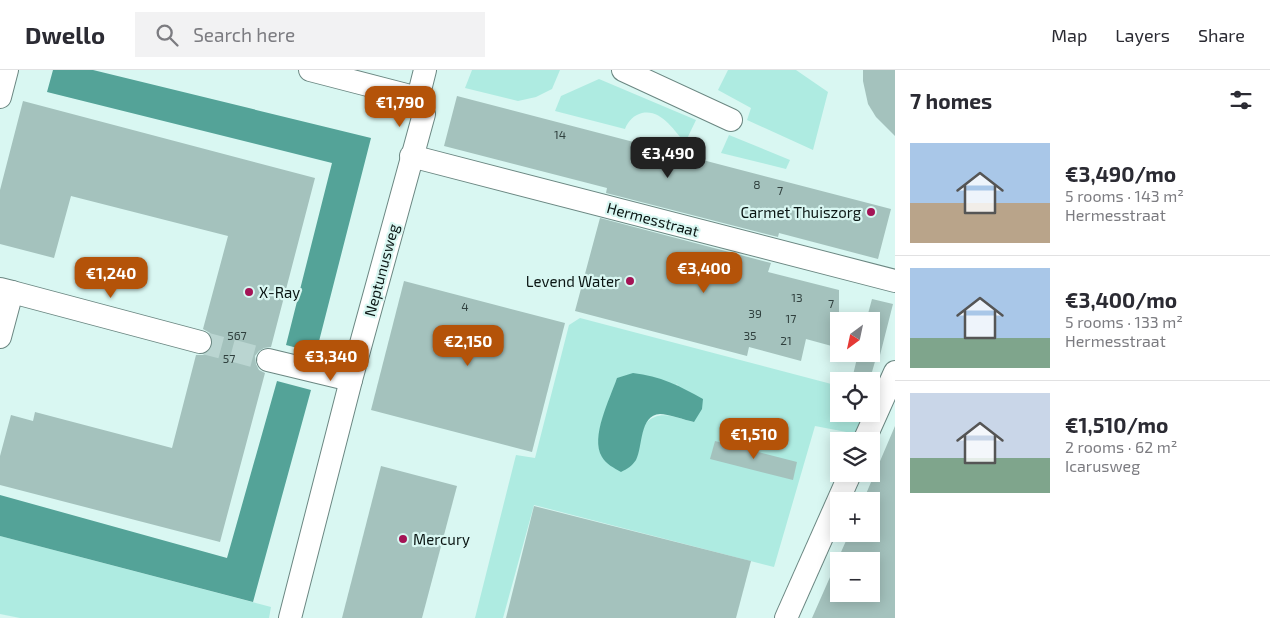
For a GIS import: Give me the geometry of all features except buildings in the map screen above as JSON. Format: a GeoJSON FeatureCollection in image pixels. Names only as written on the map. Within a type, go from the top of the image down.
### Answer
{"type":"FeatureCollection","features":[{"type":"Feature","properties":{"kind":"street"},"geometry":{"type":"LineString","coordinates":[[0,97],[7,70]]}},
{"type":"Feature","properties":{"kind":"street"},"geometry":{"type":"LineString","coordinates":[[310,70],[418,98],[425,70]]}},
{"type":"Feature","properties":{"kind":"street"},"geometry":{"type":"LineString","coordinates":[[623,70],[731,120]]}},
{"type":"Feature","properties":{"kind":"street","name":"Neptunusweg"},"geometry":{"type":"LineString","coordinates":[[290,618],[351,380],[424,114],[418,98]]}},
{"type":"Feature","properties":{"kind":"street","name":"Hermesstraat"},"geometry":{"type":"LineString","coordinates":[[412,156],[895,281]]}},
{"type":"Feature","properties":{"kind":"street"},"geometry":{"type":"LineString","coordinates":[[0,337],[6,290],[200,342]]}},
{"type":"Feature","properties":{"kind":"street"},"geometry":{"type":"LineString","coordinates":[[268,360],[351,380]]}},
{"type":"Feature","properties":{"kind":"street"},"geometry":{"type":"LineString","coordinates":[[868,432],[895,372]]}},
{"type":"Feature","properties":{"kind":"street"},"geometry":{"type":"LineString","coordinates":[[786,618],[846,482]]}},
{"type":"Feature","properties":{"kind":"shaded area"},"geometry":{"type":"Polygon","coordinates":[[[53,70],[93,70],[371,138],[316,353],[286,345],[332,163],[47,92],[53,70]]]}},
{"type":"Feature","properties":{"kind":"shaded area"},"geometry":{"type":"Polygon","coordinates":[[[472,70],[560,70],[552,89],[536,97],[518,101],[465,88],[472,70]]]}},
{"type":"Feature","properties":{"kind":"shaded area"},"geometry":{"type":"Polygon","coordinates":[[[728,70],[796,70],[828,92],[813,150],[747,120],[751,108],[718,90],[728,70]]]}},
{"type":"Feature","properties":{"kind":"shaded area"},"geometry":{"type":"Polygon","coordinates":[[[599,79],[696,120],[685,143],[672,127],[655,114],[639,114],[630,121],[625,129],[555,111],[561,96],[599,79]]]}},
{"type":"Feature","properties":{"kind":"shaded area"},"geometry":{"type":"Polygon","coordinates":[[[729,135],[790,160],[786,169],[721,153],[729,135]]]}},
{"type":"Feature","properties":{"kind":"shaded area"},"geometry":{"type":"Polygon","coordinates":[[[580,318],[830,384],[830,422],[868,422],[863,432],[846,432],[815,426],[774,567],[534,505],[503,618],[475,618],[516,455],[535,458],[569,325],[580,318]],[[677,384],[645,424],[656,416],[674,417],[694,422],[677,384]]]}},
{"type":"Feature","properties":{"kind":"shaded area"},"geometry":{"type":"Polygon","coordinates":[[[633,373],[661,379],[686,390],[703,399],[702,409],[694,422],[663,414],[653,416],[645,426],[636,460],[621,472],[610,466],[602,457],[598,439],[602,418],[617,378],[633,373]]]}},
{"type":"Feature","properties":{"kind":"shaded area"},"geometry":{"type":"Polygon","coordinates":[[[277,381],[311,390],[253,602],[0,536],[0,495],[227,558],[277,381]]]}},
{"type":"Feature","properties":{"kind":"shaded area"},"geometry":{"type":"Polygon","coordinates":[[[0,536],[271,607],[269,618],[20,618],[0,614],[0,536]]]}},
{"type":"Feature","properties":{"kind":"tunnel"},"geometry":{"type":"LineString","coordinates":[[200,342],[268,360]]}},
{"type":"Feature","properties":{"kind":"place","name":"Carmet Thuiszorg"},"geometry":{"type":"Point","coordinates":[871,212]}},
{"type":"Feature","properties":{"kind":"place","name":"Levend Water"},"geometry":{"type":"Point","coordinates":[630,281]}},
{"type":"Feature","properties":{"kind":"place","name":"X-Ray"},"geometry":{"type":"Point","coordinates":[249,292]}},
{"type":"Feature","properties":{"kind":"place","name":"Mercury"},"geometry":{"type":"Point","coordinates":[403,539]}}]}
